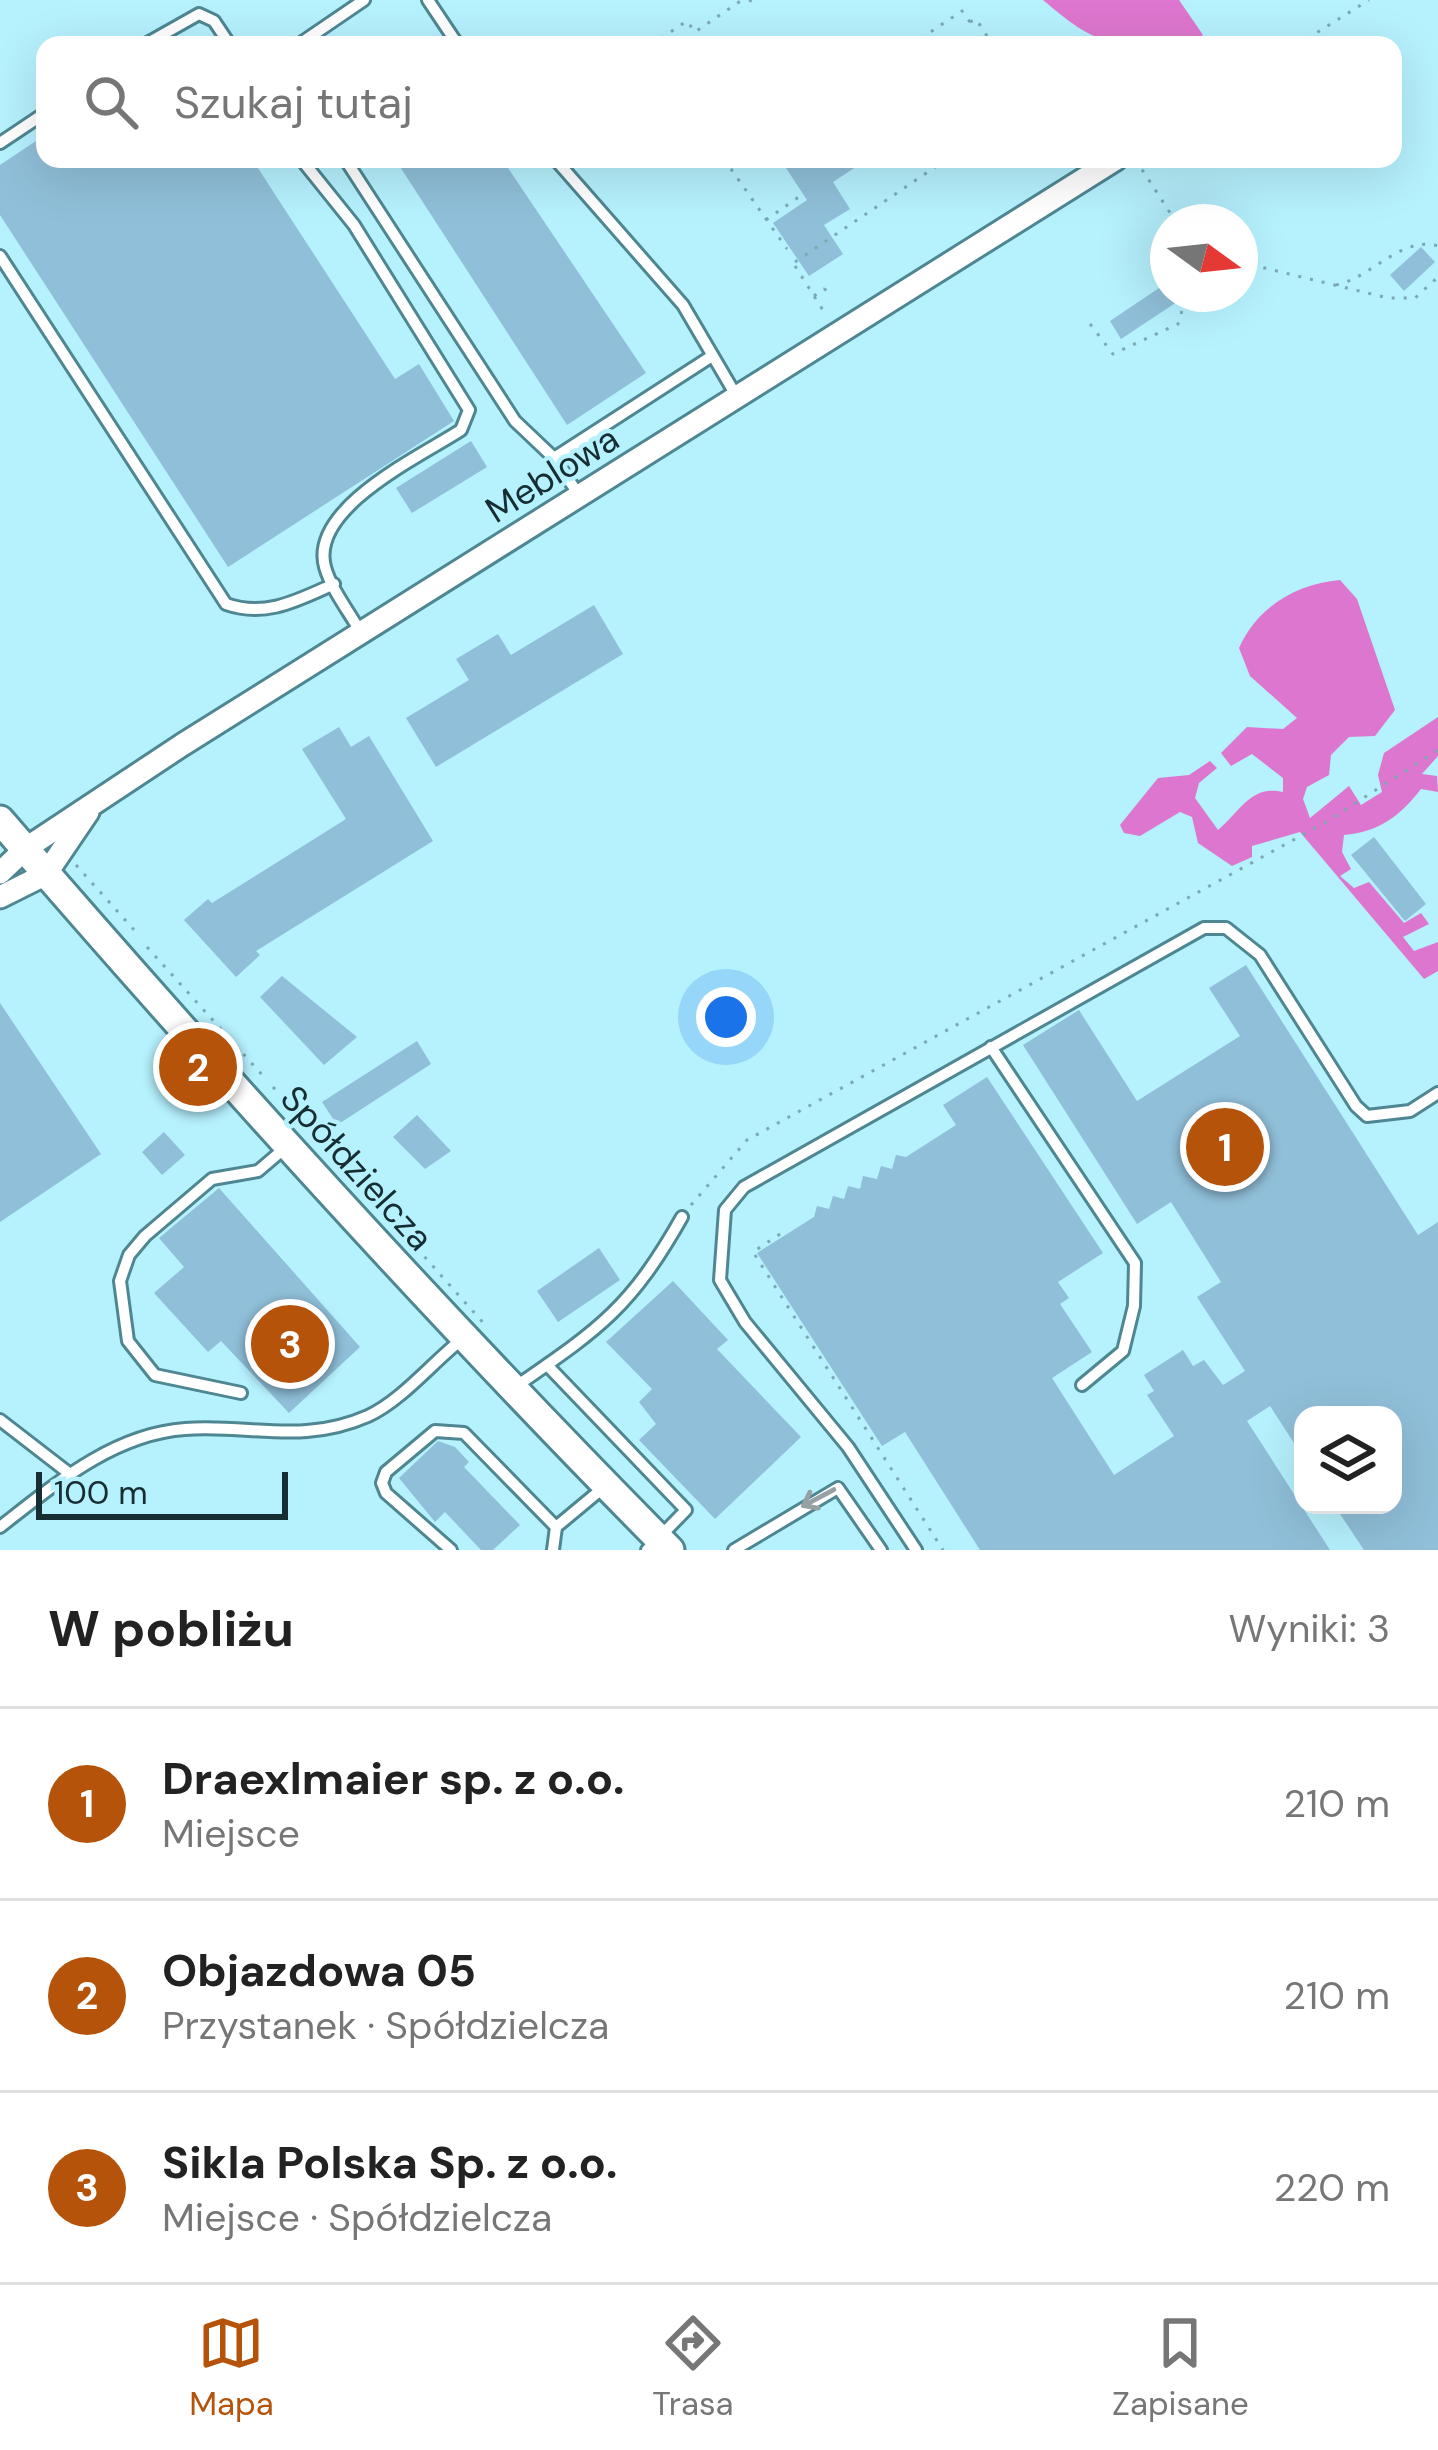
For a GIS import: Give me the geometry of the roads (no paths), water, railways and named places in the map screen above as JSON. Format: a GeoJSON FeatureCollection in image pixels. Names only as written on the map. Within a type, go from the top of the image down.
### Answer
{"type":"FeatureCollection","features":[{"type":"Feature","properties":{"kind":"street","name":"Meblowa"},"geometry":{"type":"LineString","coordinates":[[26,849],[1102,168]]}},
{"type":"Feature","properties":{"kind":"street"},"geometry":{"type":"LineString","coordinates":[[0,897],[58,867],[88,812]]}},
{"type":"Feature","properties":{"kind":"street","name":"Spółdzielcza"},"geometry":{"type":"LineString","coordinates":[[0,820],[26,849],[58,867],[287,1146],[475,1332],[511,1390],[658,1546]]}},
{"type":"Feature","properties":{"kind":"street"},"geometry":{"type":"LineString","coordinates":[[0,873],[26,849]]}},
{"type":"Feature","properties":{"kind":"lane"},"geometry":{"type":"LineString","coordinates":[[311,36],[364,0]]}},
{"type":"Feature","properties":{"kind":"lane"},"geometry":{"type":"LineString","coordinates":[[428,0],[452,36]]}},
{"type":"Feature","properties":{"kind":"lane"},"geometry":{"type":"LineString","coordinates":[[160,36],[199,14],[214,21],[224,36]]}},
{"type":"Feature","properties":{"kind":"lane"},"geometry":{"type":"LineString","coordinates":[[0,143],[36,118]]}},
{"type":"Feature","properties":{"kind":"lane"},"geometry":{"type":"LineString","coordinates":[[308,168],[354,225],[469,410],[461,430],[349,502],[329,531],[324,565],[362,633]]}},
{"type":"Feature","properties":{"kind":"lane"},"geometry":{"type":"LineString","coordinates":[[351,168],[515,421],[554,458],[579,496]]}},
{"type":"Feature","properties":{"kind":"lane"},"geometry":{"type":"LineString","coordinates":[[563,168],[672,292],[737,397]]}},
{"type":"Feature","properties":{"kind":"lane"},"geometry":{"type":"LineString","coordinates":[[0,256],[226,604],[250,613],[334,584]]}},
{"type":"Feature","properties":{"kind":"lane"},"geometry":{"type":"LineString","coordinates":[[554,458],[712,356]]}},
{"type":"Feature","properties":{"kind":"lane"},"geometry":{"type":"LineString","coordinates":[[916,1550],[848,1447],[745,1322],[720,1280],[725,1210],[744,1186],[1192,934],[1226,928],[1260,955],[1356,1106],[1367,1116],[1410,1111],[1438,1093]]}},
{"type":"Feature","properties":{"kind":"lane"},"geometry":{"type":"LineString","coordinates":[[991,1047],[1135,1263],[1134,1306],[1123,1351],[1082,1385]]}},
{"type":"Feature","properties":{"kind":"lane"},"geometry":{"type":"LineString","coordinates":[[241,1393],[155,1375],[128,1341],[120,1281],[129,1255],[145,1236],[212,1179],[258,1171],[287,1146]]}},
{"type":"Feature","properties":{"kind":"lane"},"geometry":{"type":"LineString","coordinates":[[511,1390],[617,1314],[656,1264],[682,1217]]}},
{"type":"Feature","properties":{"kind":"lane"},"geometry":{"type":"LineString","coordinates":[[0,1527],[70,1474],[162,1432],[207,1429],[289,1436],[368,1415],[475,1332]]}},
{"type":"Feature","properties":{"kind":"lane"},"geometry":{"type":"LineString","coordinates":[[547,1365],[686,1510],[658,1546]]}},
{"type":"Feature","properties":{"kind":"lane"},"geometry":{"type":"LineString","coordinates":[[0,1420],[70,1474]]}},
{"type":"Feature","properties":{"kind":"lane"},"geometry":{"type":"LineString","coordinates":[[451,1550],[386,1493],[382,1483],[386,1472],[435,1431],[464,1433],[556,1527]]}},
{"type":"Feature","properties":{"kind":"lane"},"geometry":{"type":"LineString","coordinates":[[553,1550],[556,1527],[606,1486]]}},
{"type":"Feature","properties":{"kind":"lane"},"geometry":{"type":"LineString","coordinates":[[734,1550],[838,1488],[881,1550]]}},
{"type":"Feature","properties":{"kind":"place","name":"Objazdowa 05"},"geometry":{"type":"Point","coordinates":[198,1067]}},
{"type":"Feature","properties":{"kind":"place","name":"Draexlmaier sp. z o.o."},"geometry":{"type":"Point","coordinates":[1225,1147]}},
{"type":"Feature","properties":{"kind":"place","name":"Sikla Polska Sp. z o.o."},"geometry":{"type":"Point","coordinates":[290,1344]}}]}
